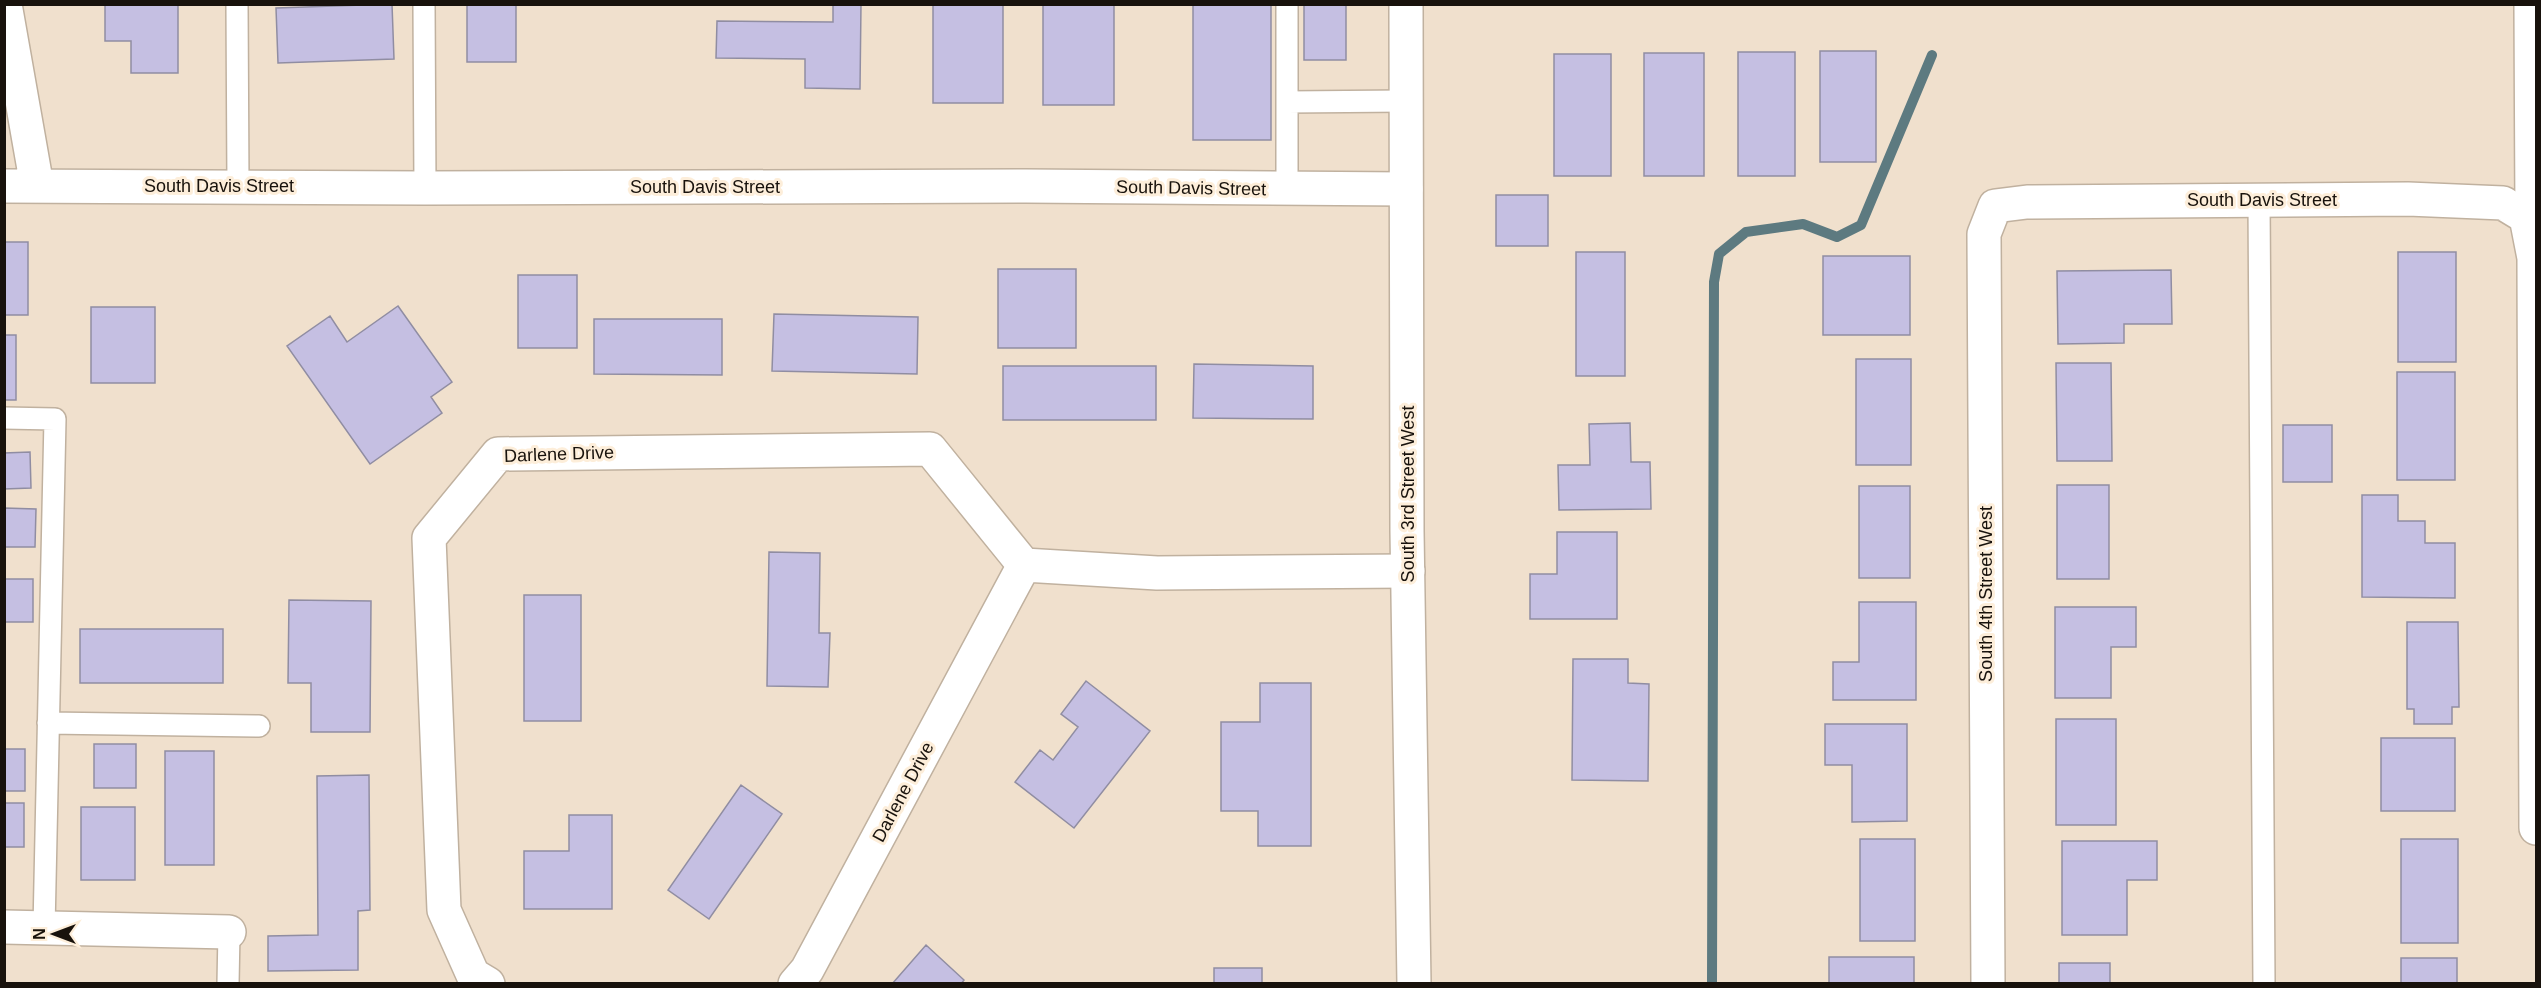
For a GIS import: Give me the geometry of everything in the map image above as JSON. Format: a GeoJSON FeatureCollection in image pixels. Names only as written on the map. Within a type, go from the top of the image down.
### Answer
{"type":"FeatureCollection","features":[{"type":"Feature","properties":{"kind":"street"},"geometry":{"type":"LineString","coordinates":[[5,4],[37,186]]}},
{"type":"Feature","properties":{"kind":"street","name":"South 3rd Street West"},"geometry":{"type":"LineString","coordinates":[[1406,4],[1408,571],[1414,984]]}},
{"type":"Feature","properties":{"kind":"street","name":"South Davis Street"},"geometry":{"type":"LineString","coordinates":[[4,186],[425,188],[1038,186],[1406,189]]}},
{"type":"Feature","properties":{"kind":"street","name":"South Davis Street"},"geometry":{"type":"LineString","coordinates":[[1995,206],[2027,202],[2408,199],[2503,203],[2526,217]]}},
{"type":"Feature","properties":{"kind":"street","name":"South 4th Street West"},"geometry":{"type":"LineString","coordinates":[[1988,984],[1984,234],[1995,206]]}},
{"type":"Feature","properties":{"kind":"street"},"geometry":{"type":"LineString","coordinates":[[2526,217],[2534,258],[2536,828]]}},
{"type":"Feature","properties":{"kind":"street","name":"Darlene Drive"},"geometry":{"type":"LineString","coordinates":[[488,984],[474,975],[444,910],[429,538],[498,453],[930,449],[1024,565],[807,970],[795,984]]}},
{"type":"Feature","properties":{"kind":"street"},"geometry":{"type":"LineString","coordinates":[[1024,565],[1157,573],[1408,571]]}},
{"type":"Feature","properties":{"kind":"street"},"geometry":{"type":"LineString","coordinates":[[4,927],[229,932]]}},
{"type":"Feature","properties":{"kind":"lane"},"geometry":{"type":"LineString","coordinates":[[237,4],[238,186]]}},
{"type":"Feature","properties":{"kind":"lane"},"geometry":{"type":"LineString","coordinates":[[424,4],[425,188]]}},
{"type":"Feature","properties":{"kind":"lane"},"geometry":{"type":"LineString","coordinates":[[1287,4],[1287,189]]}},
{"type":"Feature","properties":{"kind":"lane"},"geometry":{"type":"LineString","coordinates":[[2525,4],[2526,217]]}},
{"type":"Feature","properties":{"kind":"lane"},"geometry":{"type":"LineString","coordinates":[[1287,102],[1406,101]]}},
{"type":"Feature","properties":{"kind":"lane"},"geometry":{"type":"LineString","coordinates":[[2259,200],[2264,984]]}},
{"type":"Feature","properties":{"kind":"lane"},"geometry":{"type":"LineString","coordinates":[[4,418],[55,419],[44,927]]}},
{"type":"Feature","properties":{"kind":"lane"},"geometry":{"type":"LineString","coordinates":[[48,723],[259,726]]}},
{"type":"Feature","properties":{"kind":"lane"},"geometry":{"type":"LineString","coordinates":[[228,984],[229,932]]}},
{"type":"Feature","properties":{"kind":"building"},"geometry":{"type":"Polygon","coordinates":[[[105,4],[178,4],[178,73],[131,73],[131,41],[105,41],[105,4]]]}},
{"type":"Feature","properties":{"kind":"building"},"geometry":{"type":"Polygon","coordinates":[[[392,4],[394,59],[278,63],[276,8],[392,4]]]}},
{"type":"Feature","properties":{"kind":"building"},"geometry":{"type":"Polygon","coordinates":[[[467,4],[516,4],[516,62],[467,62],[467,4]]]}},
{"type":"Feature","properties":{"kind":"building"},"geometry":{"type":"Polygon","coordinates":[[[833,4],[861,4],[860,89],[805,88],[805,59],[716,58],[717,21],[833,22],[833,4]]]}},
{"type":"Feature","properties":{"kind":"building"},"geometry":{"type":"Polygon","coordinates":[[[933,4],[1003,4],[1003,103],[933,103],[933,4]]]}},
{"type":"Feature","properties":{"kind":"building"},"geometry":{"type":"Polygon","coordinates":[[[1043,4],[1114,4],[1114,105],[1043,105],[1043,4]]]}},
{"type":"Feature","properties":{"kind":"building"},"geometry":{"type":"Polygon","coordinates":[[[1193,4],[1271,4],[1271,140],[1193,140],[1193,4]]]}},
{"type":"Feature","properties":{"kind":"building"},"geometry":{"type":"Polygon","coordinates":[[[1304,4],[1346,4],[1346,60],[1304,60],[1304,4]]]}},
{"type":"Feature","properties":{"kind":"building"},"geometry":{"type":"Polygon","coordinates":[[[1820,51],[1876,51],[1876,162],[1820,162],[1820,51]]]}},
{"type":"Feature","properties":{"kind":"building"},"geometry":{"type":"Polygon","coordinates":[[[1738,52],[1795,52],[1795,176],[1738,176],[1738,52]]]}},
{"type":"Feature","properties":{"kind":"building"},"geometry":{"type":"Polygon","coordinates":[[[1644,53],[1704,53],[1704,176],[1644,176],[1644,53]]]}},
{"type":"Feature","properties":{"kind":"building"},"geometry":{"type":"Polygon","coordinates":[[[1554,54],[1611,54],[1611,176],[1554,176],[1554,54]]]}},
{"type":"Feature","properties":{"kind":"building"},"geometry":{"type":"Polygon","coordinates":[[[1496,195],[1548,195],[1548,246],[1496,246],[1496,195]]]}},
{"type":"Feature","properties":{"kind":"building"},"geometry":{"type":"Polygon","coordinates":[[[4,242],[28,242],[28,315],[4,315],[4,242]]]}},
{"type":"Feature","properties":{"kind":"building"},"geometry":{"type":"Polygon","coordinates":[[[1576,252],[1625,252],[1625,376],[1576,376],[1576,252]]]}},
{"type":"Feature","properties":{"kind":"building"},"geometry":{"type":"Polygon","coordinates":[[[2398,252],[2456,252],[2456,362],[2398,362],[2398,252]]]}},
{"type":"Feature","properties":{"kind":"building"},"geometry":{"type":"Polygon","coordinates":[[[1823,256],[1910,256],[1910,335],[1823,335],[1823,256]]]}},
{"type":"Feature","properties":{"kind":"building"},"geometry":{"type":"Polygon","coordinates":[[[998,269],[1076,269],[1076,348],[998,348],[998,269]]]}},
{"type":"Feature","properties":{"kind":"building"},"geometry":{"type":"Polygon","coordinates":[[[2171,270],[2172,324],[2124,324],[2124,343],[2058,344],[2057,271],[2171,270]]]}},
{"type":"Feature","properties":{"kind":"building"},"geometry":{"type":"Polygon","coordinates":[[[518,275],[577,275],[577,348],[518,348],[518,275]]]}},
{"type":"Feature","properties":{"kind":"building"},"geometry":{"type":"Polygon","coordinates":[[[398,306],[452,382],[431,397],[442,413],[370,464],[287,346],[330,316],[347,342],[398,306]]]}},
{"type":"Feature","properties":{"kind":"building"},"geometry":{"type":"Polygon","coordinates":[[[91,307],[155,307],[155,383],[91,383],[91,307]]]}},
{"type":"Feature","properties":{"kind":"building"},"geometry":{"type":"Polygon","coordinates":[[[774,314],[918,317],[917,374],[772,371],[774,314]]]}},
{"type":"Feature","properties":{"kind":"building"},"geometry":{"type":"Polygon","coordinates":[[[594,319],[722,319],[722,375],[594,374],[594,319]]]}},
{"type":"Feature","properties":{"kind":"building"},"geometry":{"type":"Polygon","coordinates":[[[4,335],[16,335],[16,400],[4,400],[4,335]]]}},
{"type":"Feature","properties":{"kind":"building"},"geometry":{"type":"Polygon","coordinates":[[[1856,359],[1911,359],[1911,465],[1856,465],[1856,359]]]}},
{"type":"Feature","properties":{"kind":"building"},"geometry":{"type":"Polygon","coordinates":[[[2056,363],[2111,363],[2112,461],[2057,461],[2056,363]]]}},
{"type":"Feature","properties":{"kind":"building"},"geometry":{"type":"Polygon","coordinates":[[[1194,364],[1313,366],[1313,419],[1193,418],[1194,364]]]}},
{"type":"Feature","properties":{"kind":"building"},"geometry":{"type":"Polygon","coordinates":[[[1003,366],[1156,366],[1156,420],[1003,420],[1003,366]]]}},
{"type":"Feature","properties":{"kind":"building"},"geometry":{"type":"Polygon","coordinates":[[[2397,372],[2455,372],[2455,480],[2397,480],[2397,372]]]}},
{"type":"Feature","properties":{"kind":"building"},"geometry":{"type":"Polygon","coordinates":[[[1630,423],[1631,462],[1650,462],[1651,509],[1559,510],[1558,465],[1590,465],[1589,424],[1630,423]]]}},
{"type":"Feature","properties":{"kind":"building"},"geometry":{"type":"Polygon","coordinates":[[[2283,425],[2332,425],[2332,482],[2283,482],[2283,425]]]}},
{"type":"Feature","properties":{"kind":"building"},"geometry":{"type":"Polygon","coordinates":[[[30,452],[31,488],[4,489],[4,453],[30,452]]]}},
{"type":"Feature","properties":{"kind":"building"},"geometry":{"type":"Polygon","coordinates":[[[2057,485],[2109,485],[2109,579],[2057,579],[2057,485]]]}},
{"type":"Feature","properties":{"kind":"building"},"geometry":{"type":"Polygon","coordinates":[[[1859,486],[1910,486],[1910,578],[1859,578],[1859,486]]]}},
{"type":"Feature","properties":{"kind":"building"},"geometry":{"type":"Polygon","coordinates":[[[2362,495],[2398,495],[2398,521],[2425,521],[2425,543],[2455,543],[2455,598],[2362,597],[2362,495]]]}},
{"type":"Feature","properties":{"kind":"building"},"geometry":{"type":"Polygon","coordinates":[[[4,508],[36,509],[35,547],[4,547],[4,508]]]}},
{"type":"Feature","properties":{"kind":"building"},"geometry":{"type":"Polygon","coordinates":[[[1557,532],[1617,532],[1617,619],[1530,619],[1530,574],[1557,574],[1557,532]]]}},
{"type":"Feature","properties":{"kind":"building"},"geometry":{"type":"Polygon","coordinates":[[[769,552],[820,553],[819,633],[830,633],[828,687],[767,686],[769,552]]]}},
{"type":"Feature","properties":{"kind":"building"},"geometry":{"type":"Polygon","coordinates":[[[4,579],[33,579],[33,622],[4,622],[4,579]]]}},
{"type":"Feature","properties":{"kind":"building"},"geometry":{"type":"Polygon","coordinates":[[[524,595],[581,595],[581,721],[524,721],[524,595]]]}},
{"type":"Feature","properties":{"kind":"building"},"geometry":{"type":"Polygon","coordinates":[[[289,600],[371,601],[370,732],[311,732],[311,683],[288,683],[289,600]]]}},
{"type":"Feature","properties":{"kind":"building"},"geometry":{"type":"Polygon","coordinates":[[[1859,602],[1916,602],[1916,700],[1833,700],[1833,662],[1859,662],[1859,602]]]}},
{"type":"Feature","properties":{"kind":"building"},"geometry":{"type":"Polygon","coordinates":[[[2055,607],[2136,607],[2136,647],[2111,647],[2111,698],[2055,698],[2055,607]]]}},
{"type":"Feature","properties":{"kind":"building"},"geometry":{"type":"Polygon","coordinates":[[[2407,622],[2458,622],[2459,707],[2452,707],[2452,724],[2414,724],[2414,709],[2407,709],[2407,622]]]}},
{"type":"Feature","properties":{"kind":"building"},"geometry":{"type":"Polygon","coordinates":[[[80,629],[223,629],[223,683],[80,683],[80,629]]]}},
{"type":"Feature","properties":{"kind":"building"},"geometry":{"type":"Polygon","coordinates":[[[1573,659],[1628,659],[1628,683],[1649,684],[1648,781],[1572,780],[1573,659]]]}},
{"type":"Feature","properties":{"kind":"building"},"geometry":{"type":"Polygon","coordinates":[[[1086,681],[1150,731],[1074,828],[1015,782],[1040,750],[1053,760],[1078,727],[1061,714],[1086,681]]]}},
{"type":"Feature","properties":{"kind":"building"},"geometry":{"type":"Polygon","coordinates":[[[1260,683],[1311,683],[1311,846],[1258,846],[1258,811],[1221,811],[1221,722],[1260,722],[1260,683]]]}},
{"type":"Feature","properties":{"kind":"building"},"geometry":{"type":"Polygon","coordinates":[[[2056,719],[2116,719],[2116,825],[2056,825],[2056,719]]]}},
{"type":"Feature","properties":{"kind":"building"},"geometry":{"type":"Polygon","coordinates":[[[1825,724],[1907,724],[1907,821],[1852,822],[1852,765],[1825,765],[1825,724]]]}},
{"type":"Feature","properties":{"kind":"building"},"geometry":{"type":"Polygon","coordinates":[[[2381,738],[2455,738],[2455,811],[2381,811],[2381,738]]]}},
{"type":"Feature","properties":{"kind":"building"},"geometry":{"type":"Polygon","coordinates":[[[94,744],[136,744],[136,788],[94,788],[94,744]]]}},
{"type":"Feature","properties":{"kind":"building"},"geometry":{"type":"Polygon","coordinates":[[[4,749],[25,749],[25,791],[4,791],[4,749]]]}},
{"type":"Feature","properties":{"kind":"building"},"geometry":{"type":"Polygon","coordinates":[[[165,751],[214,751],[214,865],[165,865],[165,751]]]}},
{"type":"Feature","properties":{"kind":"building"},"geometry":{"type":"Polygon","coordinates":[[[369,775],[370,910],[358,911],[358,970],[268,971],[268,936],[318,935],[317,776],[369,775]]]}},
{"type":"Feature","properties":{"kind":"building"},"geometry":{"type":"Polygon","coordinates":[[[741,785],[782,814],[709,919],[668,890],[741,785]]]}},
{"type":"Feature","properties":{"kind":"building"},"geometry":{"type":"Polygon","coordinates":[[[4,803],[24,803],[24,847],[4,847],[4,803]]]}},
{"type":"Feature","properties":{"kind":"building"},"geometry":{"type":"Polygon","coordinates":[[[81,807],[135,807],[135,880],[81,880],[81,807]]]}},
{"type":"Feature","properties":{"kind":"building"},"geometry":{"type":"Polygon","coordinates":[[[569,815],[612,815],[612,909],[524,909],[524,851],[569,851],[569,815]]]}},
{"type":"Feature","properties":{"kind":"building"},"geometry":{"type":"Polygon","coordinates":[[[1860,839],[1915,839],[1915,941],[1860,941],[1860,839]]]}},
{"type":"Feature","properties":{"kind":"building"},"geometry":{"type":"Polygon","coordinates":[[[2401,839],[2458,839],[2458,943],[2401,943],[2401,839]]]}},
{"type":"Feature","properties":{"kind":"building"},"geometry":{"type":"Polygon","coordinates":[[[2062,841],[2157,841],[2157,880],[2127,880],[2127,935],[2062,935],[2062,841]]]}},
{"type":"Feature","properties":{"kind":"building"},"geometry":{"type":"Polygon","coordinates":[[[926,945],[964,980],[961,984],[892,984],[926,945]]]}},
{"type":"Feature","properties":{"kind":"building"},"geometry":{"type":"Polygon","coordinates":[[[1829,957],[1914,957],[1914,984],[1829,984],[1829,957]]]}},
{"type":"Feature","properties":{"kind":"building"},"geometry":{"type":"Polygon","coordinates":[[[2401,958],[2457,958],[2457,984],[2401,984],[2401,958]]]}},
{"type":"Feature","properties":{"kind":"building"},"geometry":{"type":"Polygon","coordinates":[[[2059,963],[2110,963],[2110,984],[2059,984],[2059,963]]]}},
{"type":"Feature","properties":{"kind":"building"},"geometry":{"type":"Polygon","coordinates":[[[1214,968],[1262,968],[1262,984],[1214,984],[1214,968]]]}},
{"type":"Feature","properties":{"kind":"waterway"},"geometry":{"type":"LineString","coordinates":[[1712,984],[1714,282],[1719,254],[1746,232],[1803,224],[1837,237],[1861,225],[1932,55]]}}]}
